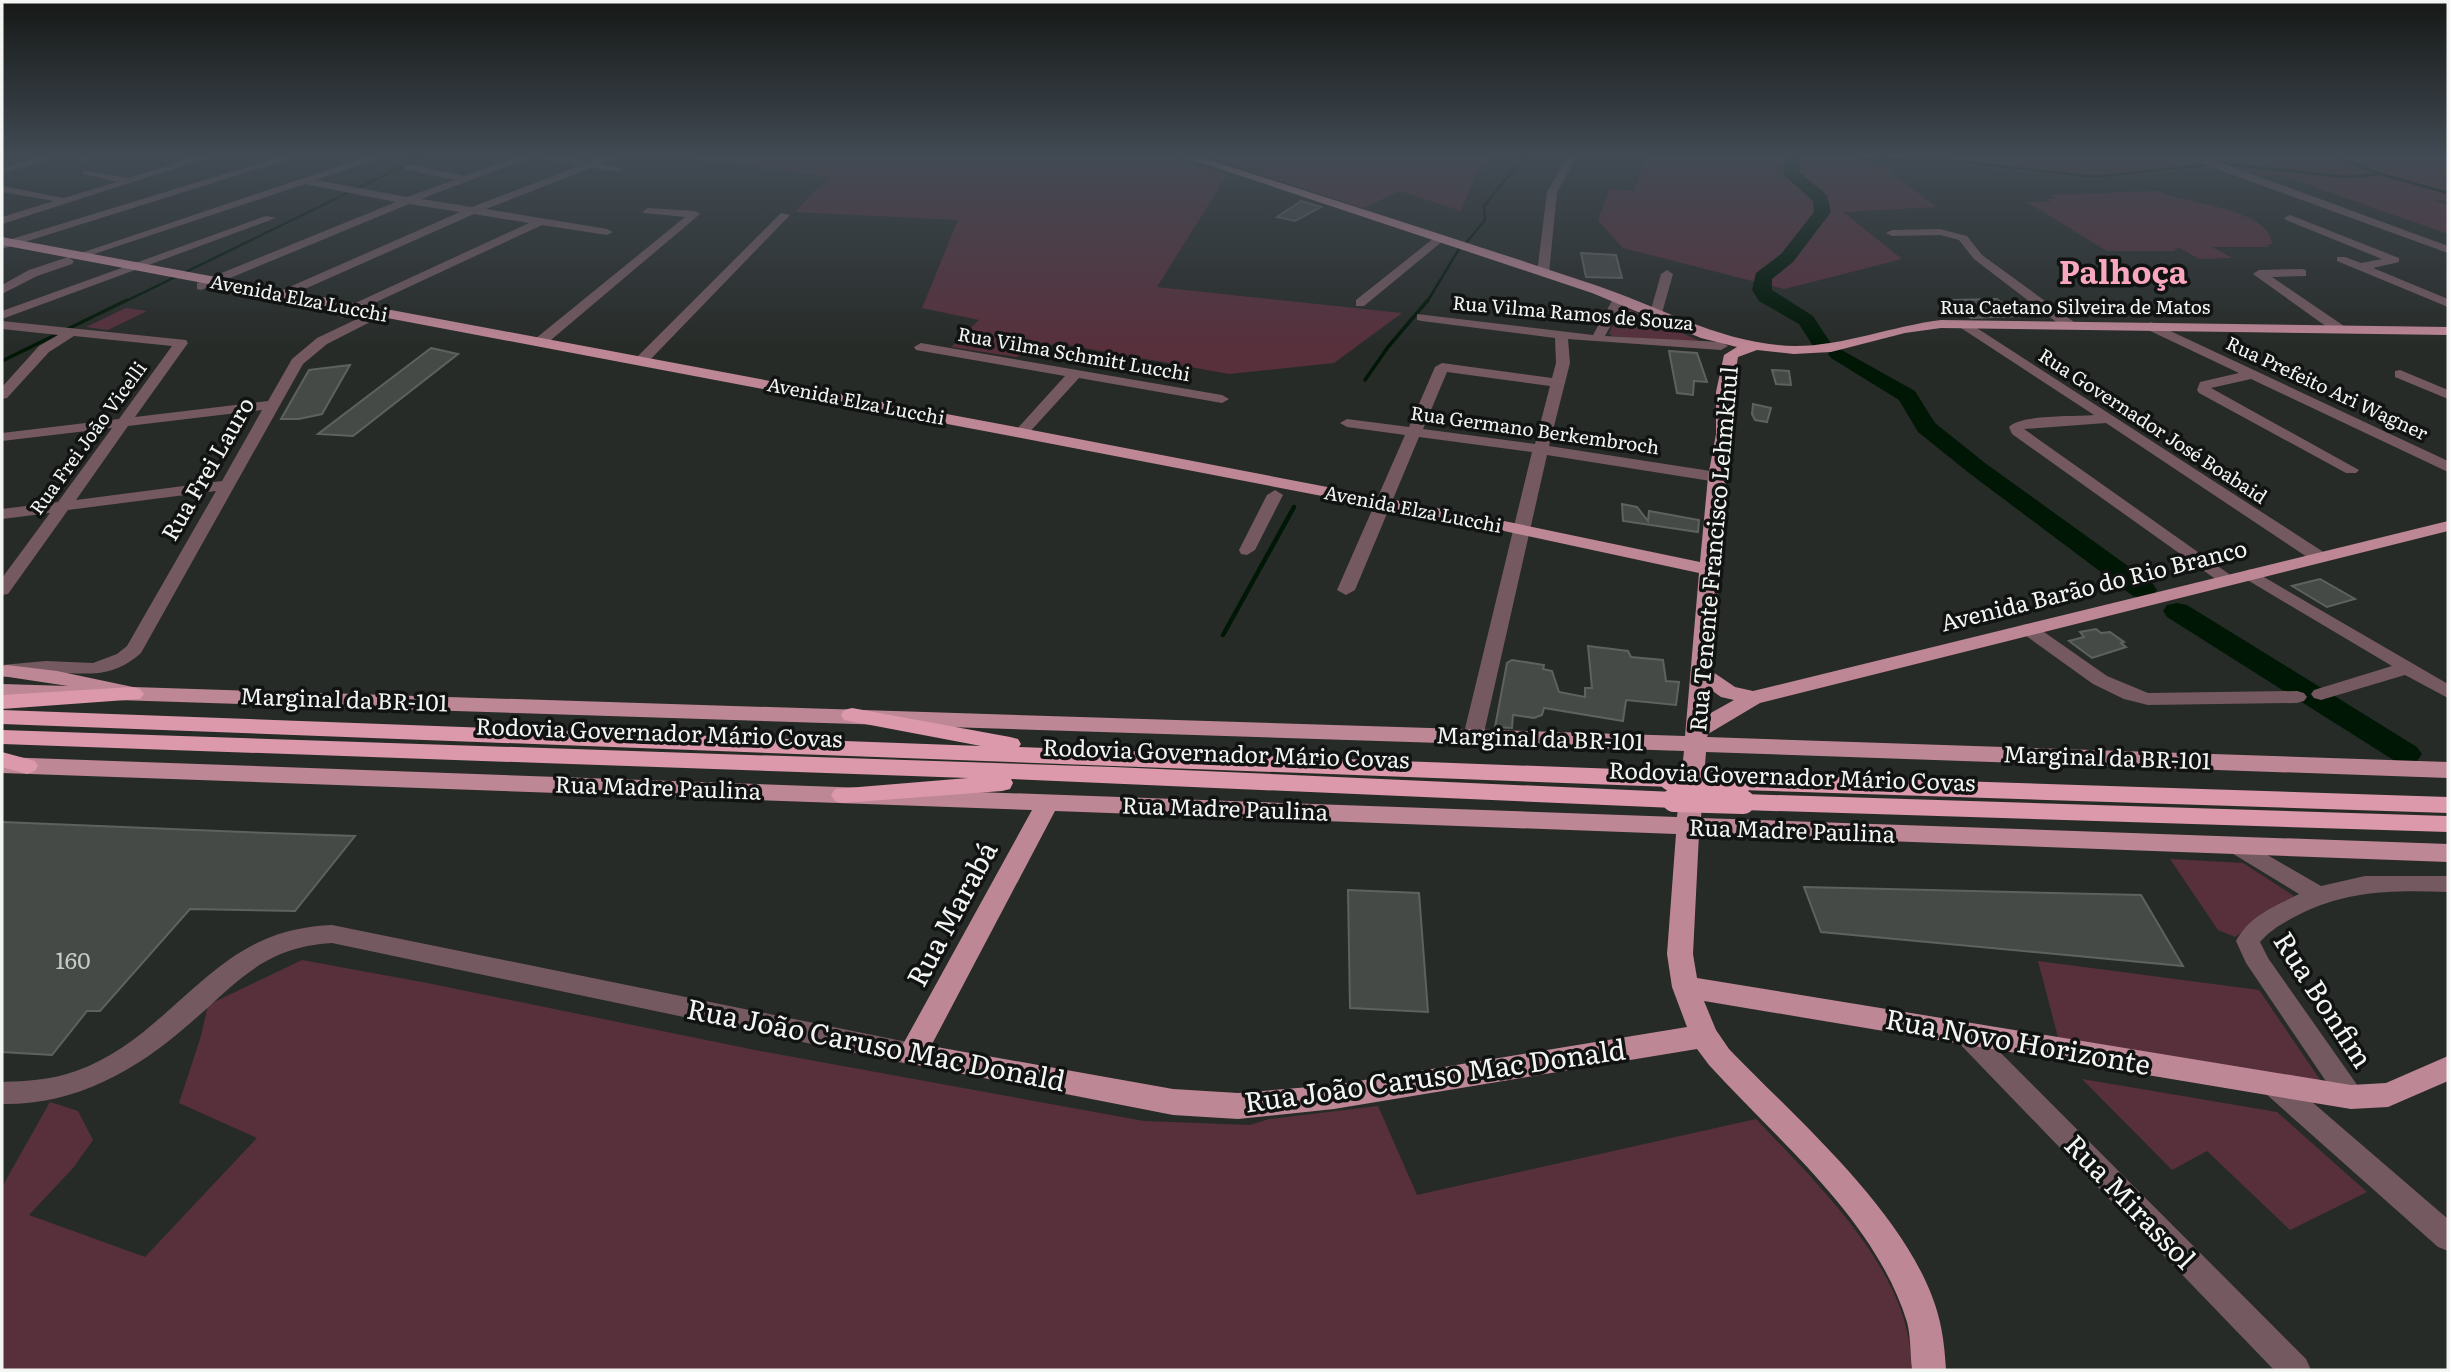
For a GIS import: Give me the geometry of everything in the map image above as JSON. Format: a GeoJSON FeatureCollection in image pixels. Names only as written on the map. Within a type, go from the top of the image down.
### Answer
{"type":"FeatureCollection","features":[{"type":"Feature","properties":{"kind":"highway"},"geometry":{"type":"LineString","coordinates":[[2,702],[133,694]]}},
{"type":"Feature","properties":{"kind":"highway"},"geometry":{"type":"LineString","coordinates":[[852,715],[1084,757]]}},
{"type":"Feature","properties":{"kind":"highway","name":"Rodovia Governador Mário Covas"},"geometry":{"type":"LineString","coordinates":[[2,717],[1084,757],[1672,789],[2448,824]]}},
{"type":"Feature","properties":{"kind":"highway","name":"Rodovia Governador Mário Covas"},"geometry":{"type":"LineString","coordinates":[[2,737],[1113,775],[1672,789]]}},
{"type":"Feature","properties":{"kind":"highway"},"geometry":{"type":"LineString","coordinates":[[843,795],[1113,775]]}},
{"type":"Feature","properties":{"kind":"highway","name":"Rodovia Governador Mário Covas"},"geometry":{"type":"LineString","coordinates":[[1741,792],[2448,805]]}},
{"type":"Feature","properties":{"kind":"main road"},"geometry":{"type":"LineString","coordinates":[[1375,219],[1619,299],[1706,335]]}},
{"type":"Feature","properties":{"kind":"main road","name":"Avenida Elza Lucchi"},"geometry":{"type":"LineString","coordinates":[[4,245],[770,391],[1275,495],[1380,509]]}},
{"type":"Feature","properties":{"kind":"main road","name":"Avenida Elza Lucchi"},"geometry":{"type":"LineString","coordinates":[[207,284],[282,295],[360,314],[642,360],[770,391],[1021,433],[1708,575]]}},
{"type":"Feature","properties":{"kind":"main road","name":"Rua Caetano Silveira de Matos"},"geometry":{"type":"LineString","coordinates":[[1706,335],[1754,346],[1794,350],[1831,348],[1916,327],[1941,324],[2448,331]]}},
{"type":"Feature","properties":{"kind":"main road","name":"Rua Tenente Francisco Lehmkhul"},"geometry":{"type":"LineString","coordinates":[[1706,335],[1726,350],[1754,346]]}},
{"type":"Feature","properties":{"kind":"main road","name":"Rua Tenente Francisco Lehmkhul"},"geometry":{"type":"LineString","coordinates":[[1726,350],[1724,434],[1717,477],[1708,575],[1707,624],[1688,827],[1680,954],[1685,987],[1704,1036],[1737,1077],[1849,1195],[1882,1237],[1903,1273],[1922,1316],[1930,1347],[1929,1370]]}},
{"type":"Feature","properties":{"kind":"main road","name":"Avenida Barão do Rio Branco"},"geometry":{"type":"LineString","coordinates":[[1696,738],[1753,698],[2448,526]]}},
{"type":"Feature","properties":{"kind":"main road"},"geometry":{"type":"LineString","coordinates":[[1701,674],[1728,692],[1753,698]]}},
{"type":"Feature","properties":{"kind":"main road","name":"Marginal da BR-101"},"geometry":{"type":"LineString","coordinates":[[4,677],[133,694],[852,715],[1656,743],[1696,738],[2448,770]]}},
{"type":"Feature","properties":{"kind":"main road"},"geometry":{"type":"LineString","coordinates":[[1656,743],[1671,750],[1693,769]]}},
{"type":"Feature","properties":{"kind":"main road","name":"Rua Madre Paulina"},"geometry":{"type":"LineString","coordinates":[[2,763],[2448,853]]}},
{"type":"Feature","properties":{"kind":"main road","name":"Rua Marabá"},"geometry":{"type":"LineString","coordinates":[[912,1055],[1048,803]]}},
{"type":"Feature","properties":{"kind":"main road","name":"Rua Novo Horizonte"},"geometry":{"type":"LineString","coordinates":[[1685,987],[2351,1097],[2388,1095],[2448,1068]]}},
{"type":"Feature","properties":{"kind":"main road","name":"Rua João Caruso Mac Donald"},"geometry":{"type":"LineString","coordinates":[[912,1055],[1172,1102],[1238,1106],[1334,1097],[1704,1036]]}},
{"type":"Feature","properties":{"kind":"street"},"geometry":{"type":"LineString","coordinates":[[4,245],[90,219]]}},
{"type":"Feature","properties":{"kind":"street"},"geometry":{"type":"LineString","coordinates":[[2,290],[33,273],[189,219]]}},
{"type":"Feature","properties":{"kind":"street"},"geometry":{"type":"LineString","coordinates":[[2,315],[267,219]]}},
{"type":"Feature","properties":{"kind":"street"},"geometry":{"type":"LineString","coordinates":[[207,284],[364,219]]}},
{"type":"Feature","properties":{"kind":"street"},"geometry":{"type":"LineString","coordinates":[[282,295],[454,219]]}},
{"type":"Feature","properties":{"kind":"street"},"geometry":{"type":"LineString","coordinates":[[522,219],[607,232]]}},
{"type":"Feature","properties":{"kind":"street"},"geometry":{"type":"LineString","coordinates":[[540,342],[689,219]]}},
{"type":"Feature","properties":{"kind":"street"},"geometry":{"type":"LineString","coordinates":[[642,360],[781,219]]}},
{"type":"Feature","properties":{"kind":"street"},"geometry":{"type":"LineString","coordinates":[[1543,273],[1549,219]]}},
{"type":"Feature","properties":{"kind":"street"},"geometry":{"type":"LineString","coordinates":[[2293,219],[2395,260],[2360,267]]}},
{"type":"Feature","properties":{"kind":"street"},"geometry":{"type":"LineString","coordinates":[[2364,219],[2448,250]]}},
{"type":"Feature","properties":{"kind":"street","name":"Rua Frei Lauro"},"geometry":{"type":"LineString","coordinates":[[4,677],[50,667],[94,669],[113,666],[134,649],[225,485],[303,355],[360,314],[540,222]]}},
{"type":"Feature","properties":{"kind":"street"},"geometry":{"type":"LineString","coordinates":[[1892,233],[1955,234],[1969,244],[1978,257],[2069,325]]}},
{"type":"Feature","properties":{"kind":"street"},"geometry":{"type":"LineString","coordinates":[[1360,303],[1438,240]]}},
{"type":"Feature","properties":{"kind":"street"},"geometry":{"type":"LineString","coordinates":[[2341,259],[2448,303]]}},
{"type":"Feature","properties":{"kind":"street"},"geometry":{"type":"LineString","coordinates":[[2302,272],[2259,274],[2339,329]]}},
{"type":"Feature","properties":{"kind":"street"},"geometry":{"type":"LineString","coordinates":[[1656,313],[1667,275]]}},
{"type":"Feature","properties":{"kind":"street"},"geometry":{"type":"LineString","coordinates":[[1597,339],[1619,299]]}},
{"type":"Feature","properties":{"kind":"street","name":"Rua Vilma Ramos de Souza"},"geometry":{"type":"LineString","coordinates":[[1422,317],[1597,339],[1726,350]]}},
{"type":"Feature","properties":{"kind":"street"},"geometry":{"type":"LineString","coordinates":[[2,325],[65,331]]}},
{"type":"Feature","properties":{"kind":"street","name":"Rua Governador José Boabaid"},"geometry":{"type":"LineString","coordinates":[[1966,325],[2105,419],[2319,557]]}},
{"type":"Feature","properties":{"kind":"street","name":"Rua Prefeito Ari Wagner"},"geometry":{"type":"LineString","coordinates":[[2151,326],[2448,467]]}},
{"type":"Feature","properties":{"kind":"street"},"geometry":{"type":"LineString","coordinates":[[2,395],[44,349],[65,331]]}},
{"type":"Feature","properties":{"kind":"street","name":"Rua Frei João Vicelli"},"geometry":{"type":"LineString","coordinates":[[2,590],[181,343],[65,331]]}},
{"type":"Feature","properties":{"kind":"street"},"geometry":{"type":"LineString","coordinates":[[1473,737],[1563,363],[1561,334]]}},
{"type":"Feature","properties":{"kind":"street","name":"Rua Vilma Schmitt Lucchi"},"geometry":{"type":"LineString","coordinates":[[920,347],[1222,399]]}},
{"type":"Feature","properties":{"kind":"street"},"geometry":{"type":"LineString","coordinates":[[1346,590],[1442,367],[1558,383]]}},
{"type":"Feature","properties":{"kind":"street"},"geometry":{"type":"LineString","coordinates":[[2253,374],[2205,385],[2204,390],[2351,470]]}},
{"type":"Feature","properties":{"kind":"street"},"geometry":{"type":"LineString","coordinates":[[2400,374],[2448,395]]}},
{"type":"Feature","properties":{"kind":"street"},"geometry":{"type":"LineString","coordinates":[[1021,433],[1074,375]]}},
{"type":"Feature","properties":{"kind":"street"},"geometry":{"type":"LineString","coordinates":[[2,437],[271,405]]}},
{"type":"Feature","properties":{"kind":"street"},"geometry":{"type":"LineString","coordinates":[[2105,419],[2024,424],[2016,427],[2017,431],[2227,579]]}},
{"type":"Feature","properties":{"kind":"street","name":"Rua Germano Berkembroch"},"geometry":{"type":"LineString","coordinates":[[1347,423],[1541,449],[1717,477]]}},
{"type":"Feature","properties":{"kind":"street"},"geometry":{"type":"LineString","coordinates":[[2,514],[225,485]]}},
{"type":"Feature","properties":{"kind":"street"},"geometry":{"type":"LineString","coordinates":[[1247,550],[1275,495]]}},
{"type":"Feature","properties":{"kind":"street"},"geometry":{"type":"LineString","coordinates":[[2250,574],[2448,692]]}},
{"type":"Feature","properties":{"kind":"street"},"geometry":{"type":"LineString","coordinates":[[2028,629],[2107,686],[2128,695],[2148,699],[2297,696]]}},
{"type":"Feature","properties":{"kind":"street"},"geometry":{"type":"LineString","coordinates":[[2321,694],[2407,667]]}},
{"type":"Feature","properties":{"kind":"street"},"geometry":{"type":"LineString","coordinates":[[2238,846],[2318,895]]}},
{"type":"Feature","properties":{"kind":"street","name":"Rua Bonfim"},"geometry":{"type":"LineString","coordinates":[[2351,1097],[2258,963],[2248,941],[2255,930],[2318,895],[2354,884],[2373,881],[2448,884]]}},
{"type":"Feature","properties":{"kind":"street","name":"Rua João Caruso Mac Donald"},"geometry":{"type":"LineString","coordinates":[[2,1093],[41,1093],[94,1078],[145,1046],[238,966],[259,953],[306,935],[332,934],[912,1055]]}},
{"type":"Feature","properties":{"kind":"street","name":"Rua Mirassol"},"geometry":{"type":"LineString","coordinates":[[1965,1033],[2295,1370]]}},
{"type":"Feature","properties":{"kind":"street"},"geometry":{"type":"LineString","coordinates":[[2274,1085],[2448,1237]]}},
{"type":"Feature","properties":{"kind":"shaded area"},"geometry":{"type":"Polygon","coordinates":[[[938,219],[1199,219],[1157,287],[1402,313],[1334,363],[1229,374],[1057,343],[1016,357],[951,347],[979,320],[922,308],[958,220],[938,219]]]}},
{"type":"Feature","properties":{"kind":"shaded area"},"geometry":{"type":"Polygon","coordinates":[[[1852,219],[1902,259],[1784,289],[1623,248],[1598,220],[1852,219]]]}},
{"type":"Feature","properties":{"kind":"shaded area"},"geometry":{"type":"Polygon","coordinates":[[[2055,219],[2251,219],[2267,232],[2272,244],[2267,245],[2269,247],[2212,247],[2232,258],[2199,259],[2180,248],[2174,249],[2176,251],[2107,251],[2055,219]]]}},
{"type":"Feature","properties":{"kind":"shaded area"},"geometry":{"type":"Polygon","coordinates":[[[2405,219],[2448,219],[2448,234],[2405,219]]]}},
{"type":"Feature","properties":{"kind":"shaded area"},"geometry":{"type":"Polygon","coordinates":[[[126,308],[147,311],[108,330],[86,327],[126,308]]]}},
{"type":"Feature","properties":{"kind":"shaded area"},"geometry":{"type":"Polygon","coordinates":[[[1626,308],[1702,342],[1612,336],[1609,333],[1622,309],[1626,308]]]}},
{"type":"Feature","properties":{"kind":"shaded area"},"geometry":{"type":"Polygon","coordinates":[[[2170,859],[2243,863],[2294,896],[2235,937],[2218,930],[2170,859]]]}},
{"type":"Feature","properties":{"kind":"shaded area"},"geometry":{"type":"Polygon","coordinates":[[[302,960],[755,1050],[1144,1121],[1250,1125],[1269,1119],[1378,1106],[1417,1195],[1756,1119],[1832,1201],[1880,1266],[1897,1300],[1908,1335],[1911,1370],[2,1370],[2,1187],[50,1102],[78,1111],[93,1140],[73,1168],[29,1215],[145,1257],[257,1138],[179,1103],[208,1005],[302,960]]]}},
{"type":"Feature","properties":{"kind":"shaded area"},"geometry":{"type":"Polygon","coordinates":[[[2038,961],[2259,990],[2321,1081],[2059,1041],[2038,961]]]}},
{"type":"Feature","properties":{"kind":"shaded area"},"geometry":{"type":"Polygon","coordinates":[[[2082,1079],[2277,1112],[2367,1192],[2290,1230],[2207,1151],[2172,1170],[2082,1079]]]}},
{"type":"Feature","properties":{"kind":"building"},"geometry":{"type":"Polygon","coordinates":[[[1581,253],[1616,255],[1622,278],[1586,277],[1581,253]]]}},
{"type":"Feature","properties":{"kind":"building"},"geometry":{"type":"Polygon","coordinates":[[[1997,299],[2019,316],[1971,318],[1964,314],[1954,300],[1997,299]]]}},
{"type":"Feature","properties":{"kind":"building"},"geometry":{"type":"Polygon","coordinates":[[[431,348],[458,354],[353,436],[318,434],[431,348]]]}},
{"type":"Feature","properties":{"kind":"building"},"geometry":{"type":"Polygon","coordinates":[[[1669,351],[1697,353],[1707,382],[1694,381],[1693,395],[1677,393],[1669,351]]]}},
{"type":"Feature","properties":{"kind":"building"},"geometry":{"type":"Polygon","coordinates":[[[350,365],[322,414],[299,419],[281,419],[309,370],[350,365]]]}},
{"type":"Feature","properties":{"kind":"building"},"geometry":{"type":"Polygon","coordinates":[[[1772,370],[1789,371],[1791,385],[1776,384],[1772,370]]]}},
{"type":"Feature","properties":{"kind":"building"},"geometry":{"type":"Polygon","coordinates":[[[1753,404],[1771,408],[1767,422],[1755,420],[1752,414],[1753,404]]]}},
{"type":"Feature","properties":{"kind":"building"},"geometry":{"type":"Polygon","coordinates":[[[1622,504],[1637,507],[1648,521],[1649,511],[1699,520],[1698,532],[1623,521],[1622,504]]]}},
{"type":"Feature","properties":{"kind":"building"},"geometry":{"type":"Polygon","coordinates":[[[2320,579],[2355,599],[2327,607],[2292,586],[2320,579]]]}},
{"type":"Feature","properties":{"kind":"building"},"geometry":{"type":"Polygon","coordinates":[[[2096,629],[2101,633],[2110,632],[2124,642],[2121,643],[2126,647],[2092,658],[2069,641],[2084,637],[2080,632],[2096,629]]]}},
{"type":"Feature","properties":{"kind":"building"},"geometry":{"type":"Polygon","coordinates":[[[1588,646],[1628,651],[1631,657],[1663,660],[1666,681],[1679,682],[1676,705],[1626,700],[1623,721],[1544,708],[1542,715],[1534,718],[1513,715],[1512,728],[1495,727],[1507,663],[1512,660],[1544,665],[1543,669],[1552,671],[1559,692],[1585,697],[1585,688],[1592,688],[1588,646]]]}},
{"type":"Feature","properties":{"kind":"building"},"geometry":{"type":"Polygon","coordinates":[[[2,822],[355,836],[295,911],[190,909],[100,1011],[87,1011],[52,1055],[2,1052],[2,822]]]}},
{"type":"Feature","properties":{"kind":"building"},"geometry":{"type":"Polygon","coordinates":[[[1804,887],[2141,895],[2183,966],[1821,932],[1804,887]]]}},
{"type":"Feature","properties":{"kind":"building"},"geometry":{"type":"Polygon","coordinates":[[[1348,890],[1419,893],[1428,1012],[1350,1008],[1348,890]]]}},
{"type":"Feature","properties":{"kind":"waterway"},"geometry":{"type":"LineString","coordinates":[[124,302],[294,219]]}},
{"type":"Feature","properties":{"kind":"waterway"},"geometry":{"type":"LineString","coordinates":[[1466,243],[1485,219]]}},
{"type":"Feature","properties":{"kind":"waterway"},"geometry":{"type":"LineString","coordinates":[[1818,219],[1787,258],[1763,277],[1762,290],[1766,297],[1806,320],[1822,345]]}},
{"type":"Feature","properties":{"kind":"waterway"},"geometry":{"type":"LineString","coordinates":[[1427,302],[1459,249]]}},
{"type":"Feature","properties":{"kind":"waterway"},"geometry":{"type":"LineString","coordinates":[[2,361],[127,300]]}},
{"type":"Feature","properties":{"kind":"waterway"},"geometry":{"type":"LineString","coordinates":[[1365,380],[1388,347],[1428,300]]}},
{"type":"Feature","properties":{"kind":"waterway"},"geometry":{"type":"LineString","coordinates":[[1838,354],[1907,396],[1926,427],[1977,468],[2143,590]]}},
{"type":"Feature","properties":{"kind":"waterway"},"geometry":{"type":"LineString","coordinates":[[1223,635],[1294,507]]}},
{"type":"Feature","properties":{"kind":"waterway"},"geometry":{"type":"LineString","coordinates":[[2177,611],[2406,754]]}},
{"type":"Feature","properties":{"kind":"district","name":"Palhoça"},"geometry":{"type":"Point","coordinates":[2123,273]}}]}
